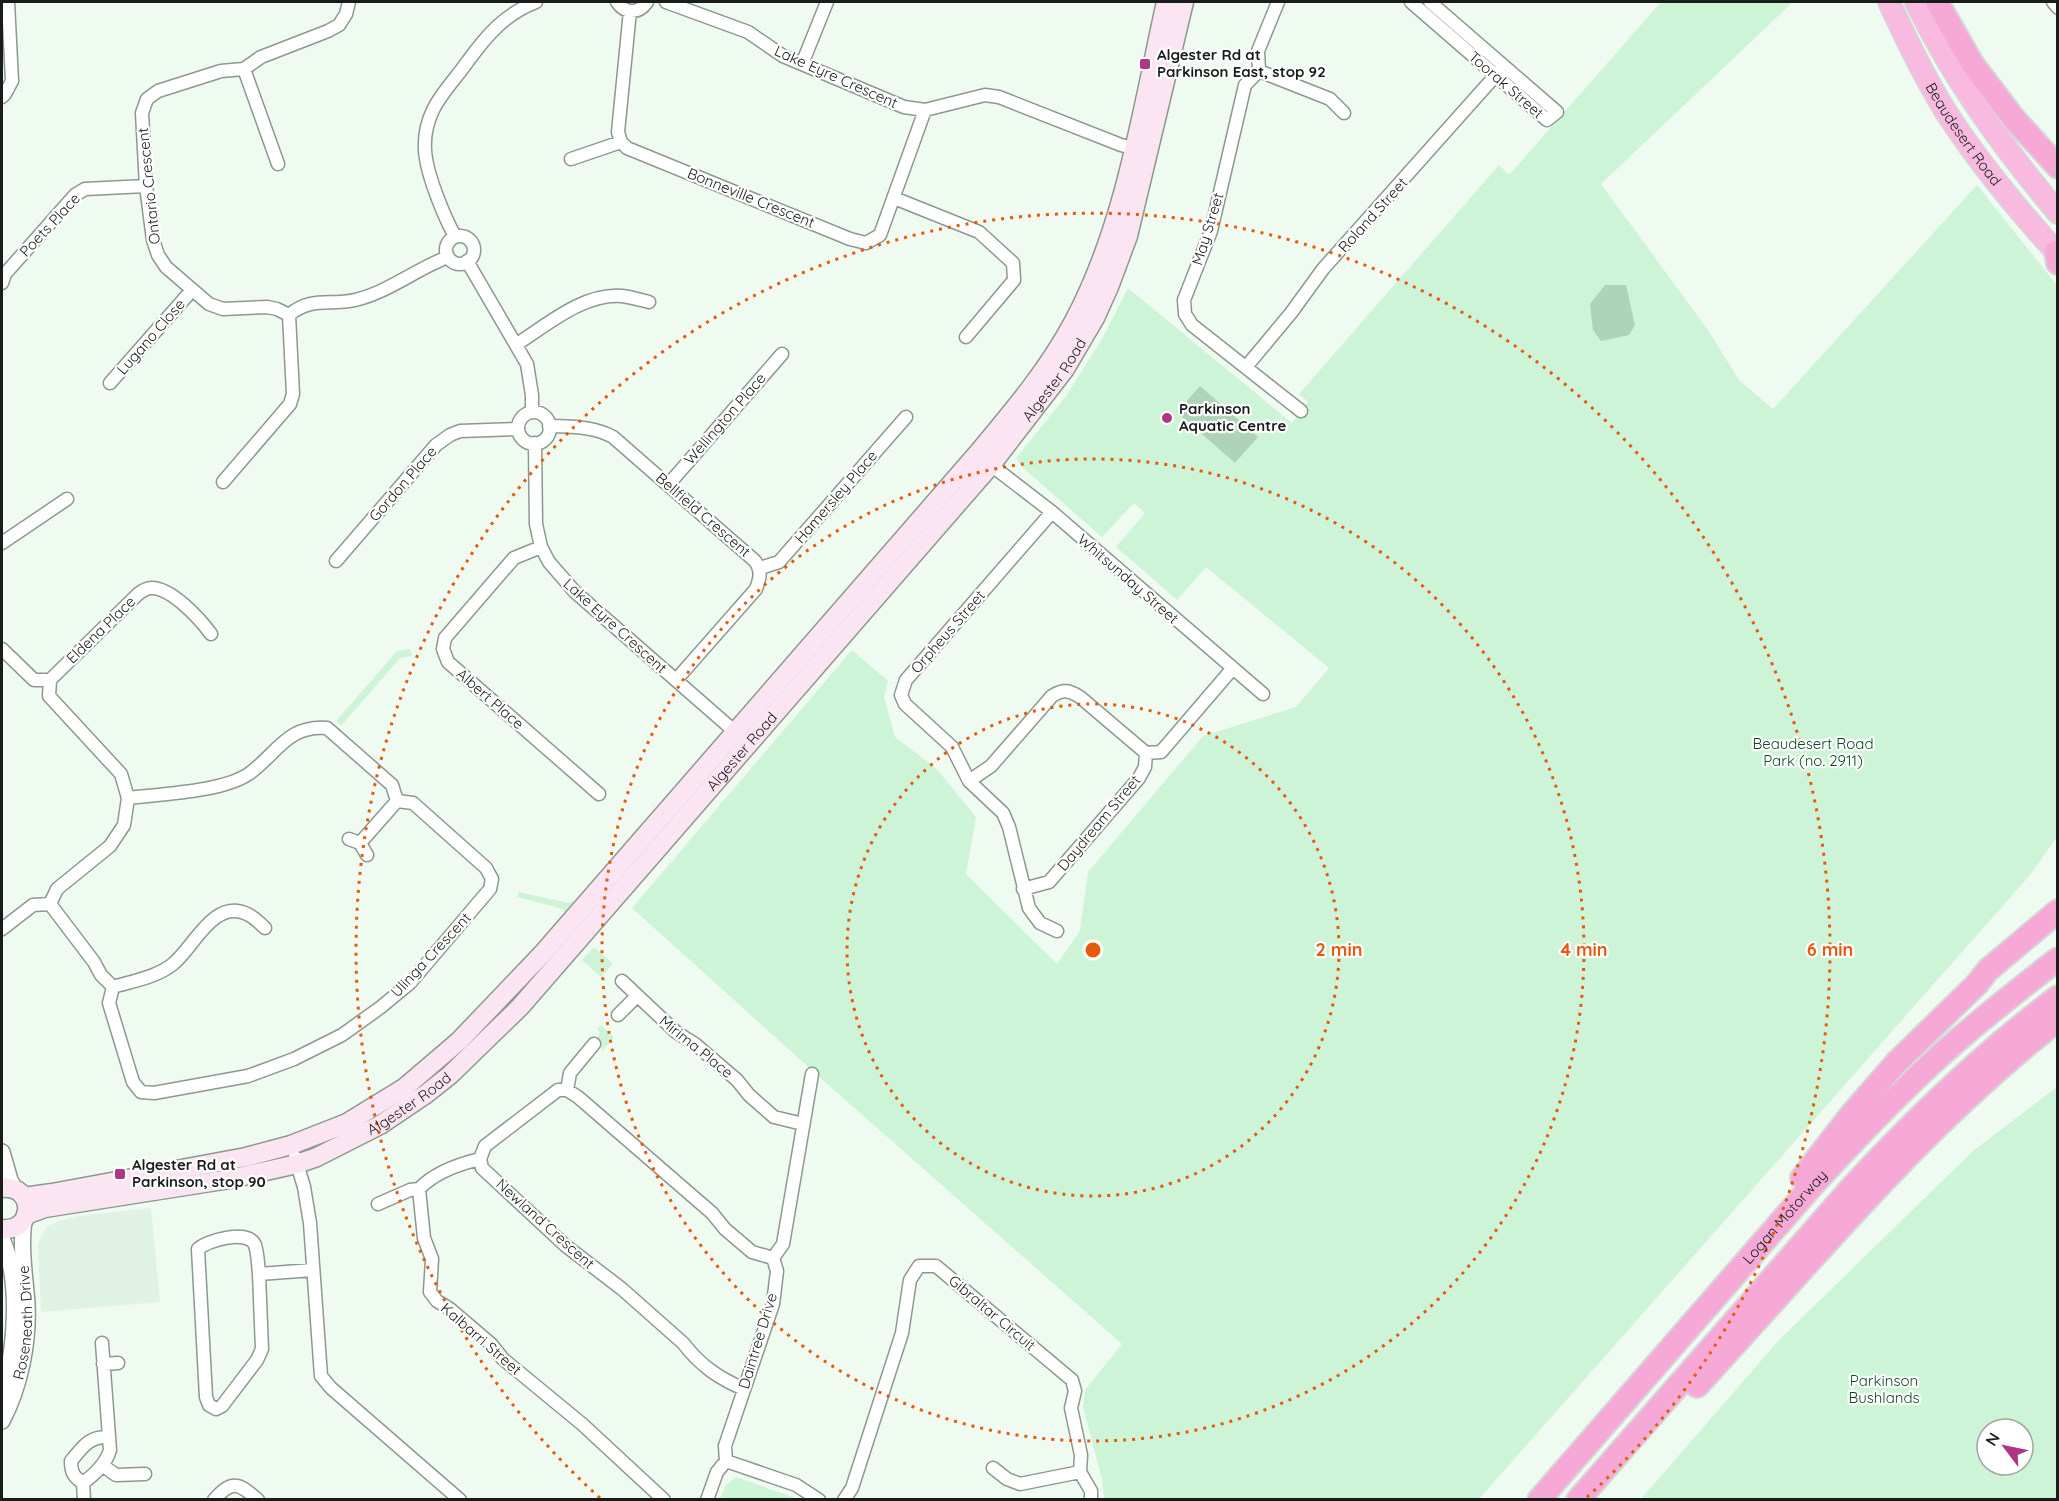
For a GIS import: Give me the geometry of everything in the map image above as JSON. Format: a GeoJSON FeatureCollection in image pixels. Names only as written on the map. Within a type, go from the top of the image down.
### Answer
{"type":"FeatureCollection","features":[{"type":"Feature","properties":{"kind":"highway","name":"Beaudesert Road"},"geometry":{"type":"LineString","coordinates":[[1889,2],[1922,71],[1945,110],[2000,187],[2057,256]]}},
{"type":"Feature","properties":{"kind":"highway","name":"Beaudesert Road"},"geometry":{"type":"LineString","coordinates":[[1916,2],[1938,45],[1978,109],[2003,145],[2058,213]]}},
{"type":"Feature","properties":{"kind":"highway"},"geometry":{"type":"LineString","coordinates":[[1937,2],[1973,65],[2037,145],[2058,167]]}},
{"type":"Feature","properties":{"kind":"highway"},"geometry":{"type":"LineString","coordinates":[[2037,145],[2058,156]]}},
{"type":"Feature","properties":{"kind":"highway"},"geometry":{"type":"LineString","coordinates":[[1775,1230],[1797,1184],[1851,1115],[1897,1062],[1977,984],[1988,970],[2058,911]]}},
{"type":"Feature","properties":{"kind":"highway"},"geometry":{"type":"LineString","coordinates":[[1977,984],[2058,925]]}},
{"type":"Feature","properties":{"kind":"highway","name":"Logan Motorway"},"geometry":{"type":"LineString","coordinates":[[1539,1500],[1811,1187],[1898,1095],[1983,1018],[2058,959]]}},
{"type":"Feature","properties":{"kind":"highway","name":"Logan Motorway"},"geometry":{"type":"LineString","coordinates":[[1578,1500],[1852,1186],[1888,1148],[1969,1070],[2058,997]]}},
{"type":"Feature","properties":{"kind":"highway"},"geometry":{"type":"LineString","coordinates":[[1591,1500],[1885,1178],[1963,1101],[2008,1060],[2058,1020]]}},
{"type":"Feature","properties":{"kind":"highway"},"geometry":{"type":"LineString","coordinates":[[2008,1060],[2023,1057],[2058,1031]]}},
{"type":"Feature","properties":{"kind":"main road","name":"Algester Road"},"geometry":{"type":"LineString","coordinates":[[18,1202],[52,1193],[235,1159],[319,1136],[368,1112],[404,1088],[459,1041],[742,738],[991,465],[1044,398],[1081,344],[1109,287],[1128,236],[1166,2]]}},
{"type":"Feature","properties":{"kind":"main road","name":"Algester Road"},"geometry":{"type":"LineString","coordinates":[[18,1202],[45,1208],[230,1179],[297,1164],[344,1144],[380,1125],[426,1094],[450,1075],[520,1007],[1025,396],[1054,355],[1091,288],[1106,248],[1141,150],[1184,2]]}},
{"type":"Feature","properties":{"kind":"main road"},"geometry":{"type":"LineString","coordinates":[[976,454],[991,465]]}},
{"type":"Feature","properties":{"kind":"main road"},"geometry":{"type":"LineString","coordinates":[[2,1229],[14,1228],[18,1202]]}},
{"type":"Feature","properties":{"kind":"street"},"geometry":{"type":"LineString","coordinates":[[2,97],[12,81],[8,2]]}},
{"type":"Feature","properties":{"kind":"street","name":"Ontario Crescent"},"geometry":{"type":"LineString","coordinates":[[289,315],[267,307],[223,309],[209,304],[166,267],[158,255],[153,240],[146,186],[142,113],[147,99],[158,91],[221,71],[244,69],[261,57],[339,25],[346,14],[349,2]]}},
{"type":"Feature","properties":{"kind":"street"},"geometry":{"type":"LineString","coordinates":[[455,236],[428,172],[424,149],[425,129],[434,108],[486,36],[514,12],[536,2]]}},
{"type":"Feature","properties":{"kind":"street"},"geometry":{"type":"LineString","coordinates":[[617,2],[620,7],[630,11],[643,8],[647,2]]}},
{"type":"Feature","properties":{"kind":"street","name":"Lake Eyre Crescent"},"geometry":{"type":"LineString","coordinates":[[666,2],[748,32],[783,56],[904,107],[926,110],[985,95],[999,96],[1141,150]]}},
{"type":"Feature","properties":{"kind":"street"},"geometry":{"type":"LineString","coordinates":[[802,64],[827,2]]}},
{"type":"Feature","properties":{"kind":"street","name":"May Street"},"geometry":{"type":"LineString","coordinates":[[1278,2],[1258,51],[1259,71],[1245,85],[1211,231],[1184,300],[1185,314],[1192,325],[1301,411]]}},
{"type":"Feature","properties":{"kind":"street","name":"Toorak Street"},"geometry":{"type":"LineString","coordinates":[[1411,2],[1547,120],[1557,112],[1430,2]]}},
{"type":"Feature","properties":{"kind":"street"},"geometry":{"type":"LineString","coordinates":[[2053,2],[2058,8]]}},
{"type":"Feature","properties":{"kind":"street"},"geometry":{"type":"LineString","coordinates":[[571,159],[621,142],[618,132],[630,11]]}},
{"type":"Feature","properties":{"kind":"street","name":"Roland Street"},"geometry":{"type":"LineString","coordinates":[[1246,368],[1323,269],[1504,66]]}},
{"type":"Feature","properties":{"kind":"street"},"geometry":{"type":"LineString","coordinates":[[244,69],[278,164]]}},
{"type":"Feature","properties":{"kind":"street"},"geometry":{"type":"LineString","coordinates":[[1259,71],[1330,99],[1344,113]]}},
{"type":"Feature","properties":{"kind":"street","name":"Bonneville Crescent"},"geometry":{"type":"LineString","coordinates":[[621,142],[627,148],[850,239],[866,243],[880,235],[926,110]]}},
{"type":"Feature","properties":{"kind":"street","name":"Poets Place"},"geometry":{"type":"LineString","coordinates":[[2,283],[5,274],[75,195],[85,189],[146,186]]}},
{"type":"Feature","properties":{"kind":"street"},"geometry":{"type":"LineString","coordinates":[[894,198],[979,232],[1013,263],[1014,280],[966,337]]}},
{"type":"Feature","properties":{"kind":"street"},"geometry":{"type":"LineString","coordinates":[[448,257],[447,245],[455,236]]}},
{"type":"Feature","properties":{"kind":"street"},"geometry":{"type":"LineString","coordinates":[[455,236],[465,237],[472,242],[474,250],[468,261]]}},
{"type":"Feature","properties":{"kind":"street"},"geometry":{"type":"LineString","coordinates":[[448,257],[458,263],[468,261]]}},
{"type":"Feature","properties":{"kind":"street"},"geometry":{"type":"LineString","coordinates":[[223,482],[290,404],[293,394],[289,315],[299,307],[310,303],[354,301],[378,293],[448,257]]}},
{"type":"Feature","properties":{"kind":"street"},"geometry":{"type":"LineString","coordinates":[[468,261],[527,364],[532,412]]}},
{"type":"Feature","properties":{"kind":"street","name":"Lugano Close"},"geometry":{"type":"LineString","coordinates":[[110,383],[192,290]]}},
{"type":"Feature","properties":{"kind":"street"},"geometry":{"type":"LineString","coordinates":[[517,344],[582,303],[621,296],[649,302]]}},
{"type":"Feature","properties":{"kind":"street","name":"Wellington Place"},"geometry":{"type":"LineString","coordinates":[[668,484],[782,354]]}},
{"type":"Feature","properties":{"kind":"street"},"geometry":{"type":"LineString","coordinates":[[532,412],[542,414],[549,426],[547,435],[540,442],[535,443],[522,438],[518,429],[520,420],[532,412]]}},
{"type":"Feature","properties":{"kind":"street","name":"Hamersley Place"},"geometry":{"type":"LineString","coordinates":[[760,568],[779,562],[906,417]]}},
{"type":"Feature","properties":{"kind":"street","name":"Bellfield Crescent"},"geometry":{"type":"LineString","coordinates":[[549,426],[600,430],[613,437],[755,561],[760,568],[760,579],[756,589],[676,680]]}},
{"type":"Feature","properties":{"kind":"street","name":"Gordon Place"},"geometry":{"type":"LineString","coordinates":[[336,561],[436,445],[460,431],[518,429]]}},
{"type":"Feature","properties":{"kind":"street","name":"Lake Eyre Crescent"},"geometry":{"type":"LineString","coordinates":[[535,443],[536,524],[541,547],[549,562],[575,592],[742,738]]}},
{"type":"Feature","properties":{"kind":"street","name":"Whitsunday Street"},"geometry":{"type":"LineString","coordinates":[[991,465],[1052,513],[1263,694]]}},
{"type":"Feature","properties":{"kind":"street"},"geometry":{"type":"LineString","coordinates":[[2,543],[67,499]]}},
{"type":"Feature","properties":{"kind":"street","name":"Orpheus Street"},"geometry":{"type":"LineString","coordinates":[[1052,513],[906,680],[901,695],[905,704],[952,747],[969,781],[1003,813],[1009,827],[1029,908],[1040,923],[1057,931]]}},
{"type":"Feature","properties":{"kind":"street","name":"Albert Place"},"geometry":{"type":"LineString","coordinates":[[541,547],[514,558],[446,638],[443,649],[448,662],[599,794]]}},
{"type":"Feature","properties":{"kind":"street","name":"Eldena Place"},"geometry":{"type":"LineString","coordinates":[[50,680],[138,594],[148,588],[158,589],[172,596],[198,616],[211,634]]}},
{"type":"Feature","properties":{"kind":"street"},"geometry":{"type":"LineString","coordinates":[[2,649],[34,680],[50,680],[49,696],[105,754],[120,774],[128,798],[124,825],[110,846],[57,889],[50,904]]}},
{"type":"Feature","properties":{"kind":"street"},"geometry":{"type":"LineString","coordinates":[[969,781],[991,766],[1052,696],[1061,690],[1080,697],[1146,753],[1161,752],[1233,668]]}},
{"type":"Feature","properties":{"kind":"street"},"geometry":{"type":"LineString","coordinates":[[128,798],[220,786],[239,780],[297,731],[313,727],[327,729],[392,785],[397,801],[355,841],[367,855]]}},
{"type":"Feature","properties":{"kind":"street","name":"Daydream Street"},"geometry":{"type":"LineString","coordinates":[[1023,889],[1049,882],[1139,778],[1144,767],[1146,753]]}},
{"type":"Feature","properties":{"kind":"street","name":"Ulinga Crescent"},"geometry":{"type":"LineString","coordinates":[[113,987],[109,1004],[133,1082],[141,1092],[154,1093],[248,1077],[294,1059],[342,1035],[410,983],[490,889],[492,879],[486,868],[413,803],[397,801]]}},
{"type":"Feature","properties":{"kind":"street"},"geometry":{"type":"LineString","coordinates":[[2,929],[33,906],[50,904]]}},
{"type":"Feature","properties":{"kind":"street"},"geometry":{"type":"LineString","coordinates":[[50,904],[94,962],[101,975],[113,987],[159,973],[174,963],[223,912],[236,910],[249,914],[265,928]]}},
{"type":"Feature","properties":{"kind":"street","name":"Mirima Place"},"geometry":{"type":"LineString","coordinates":[[622,981],[676,1032],[695,1044],[737,1080],[749,1095],[774,1117],[803,1124]]}},
{"type":"Feature","properties":{"kind":"street"},"geometry":{"type":"LineString","coordinates":[[618,1015],[637,996]]}},
{"type":"Feature","properties":{"kind":"street"},"geometry":{"type":"LineString","coordinates":[[567,1090],[570,1073],[594,1044]]}},
{"type":"Feature","properties":{"kind":"street","name":"Daintree Drive"},"geometry":{"type":"LineString","coordinates":[[707,1500],[717,1473],[726,1461],[725,1446],[772,1304],[777,1271],[773,1258],[783,1244],[812,1074]]}},
{"type":"Feature","properties":{"kind":"street"},"geometry":{"type":"LineString","coordinates":[[378,1204],[410,1190],[419,1189],[428,1180],[480,1159],[485,1146],[558,1090],[567,1090],[712,1213],[725,1229],[752,1252],[773,1258]]}},
{"type":"Feature","properties":{"kind":"street"},"geometry":{"type":"LineString","coordinates":[[291,1145],[304,1187],[310,1223],[321,1376],[460,1500]]}},
{"type":"Feature","properties":{"kind":"street"},"geometry":{"type":"LineString","coordinates":[[2,1152],[18,1202]]}},
{"type":"Feature","properties":{"kind":"street","name":"Newland Crescent"},"geometry":{"type":"LineString","coordinates":[[480,1159],[482,1168],[559,1240],[622,1289],[720,1379],[744,1389]]}},
{"type":"Feature","properties":{"kind":"street","name":"Kalbarri Street"},"geometry":{"type":"LineString","coordinates":[[419,1189],[424,1238],[432,1259],[430,1292],[437,1301],[450,1309],[490,1344],[503,1359],[582,1424],[664,1500]]}},
{"type":"Feature","properties":{"kind":"street","name":"Roseneath Drive"},"geometry":{"type":"LineString","coordinates":[[2,1421],[14,1392],[23,1352],[27,1306],[18,1202]]}},
{"type":"Feature","properties":{"kind":"street"},"geometry":{"type":"LineString","coordinates":[[244,1236],[255,1245],[259,1274],[262,1349],[257,1360],[222,1406],[216,1409],[209,1405],[206,1397],[198,1249],[214,1240],[244,1236]]}},
{"type":"Feature","properties":{"kind":"street","name":"Roseneath Drive"},"geometry":{"type":"LineString","coordinates":[[2,1239],[10,1265],[15,1329],[2,1396]]}},
{"type":"Feature","properties":{"kind":"street","name":"Gibraltar Circuit"},"geometry":{"type":"LineString","coordinates":[[844,1500],[852,1488],[902,1334],[910,1280],[919,1266],[923,1265],[936,1266],[1072,1380],[1076,1391],[1071,1408],[1081,1455],[1080,1472],[1091,1491],[1091,1500]]}},
{"type":"Feature","properties":{"kind":"street"},"geometry":{"type":"LineString","coordinates":[[259,1274],[313,1270]]}},
{"type":"Feature","properties":{"kind":"street"},"geometry":{"type":"LineString","coordinates":[[83,1483],[108,1459],[110,1450],[102,1343]]}},
{"type":"Feature","properties":{"kind":"street"},"geometry":{"type":"LineString","coordinates":[[103,1364],[118,1363]]}},
{"type":"Feature","properties":{"kind":"street"},"geometry":{"type":"LineString","coordinates":[[84,1500],[83,1483],[75,1477],[70,1461],[88,1441],[98,1436],[108,1437]]}},
{"type":"Feature","properties":{"kind":"street"},"geometry":{"type":"LineString","coordinates":[[726,1461],[796,1485],[819,1500]]}},
{"type":"Feature","properties":{"kind":"street"},"geometry":{"type":"LineString","coordinates":[[102,1465],[116,1475],[146,1474]]}},
{"type":"Feature","properties":{"kind":"street"},"geometry":{"type":"LineString","coordinates":[[993,1468],[1007,1479],[1020,1484],[1080,1472]]}},
{"type":"Feature","properties":{"kind":"street"},"geometry":{"type":"LineString","coordinates":[[214,1500],[225,1487],[236,1485],[245,1488],[258,1500]]}},
{"type":"Feature","properties":{"kind":"shaded area"},"geometry":{"type":"Polygon","coordinates":[[[1605,285],[1626,285],[1635,325],[1629,335],[1601,341],[1593,330],[1590,304],[1605,285]]]}},
{"type":"Feature","properties":{"kind":"shaded area"},"geometry":{"type":"Polygon","coordinates":[[[1200,386],[1258,437],[1235,463],[1177,412],[1200,386]]]}},
{"type":"Feature","properties":{"kind":"shaded area"},"geometry":{"type":"Polygon","coordinates":[[[151,1208],[160,1302],[41,1312],[38,1244],[47,1226],[78,1216],[151,1208]]]}},
{"type":"Feature","properties":{"kind":"green space","name":"Beaudesert Road Park (no. 2911)"},"geometry":{"type":"Polygon","coordinates":[[[1661,2],[1793,2],[1601,184],[1708,330],[1739,380],[1773,409],[1977,185],[2057,285],[2057,837],[2030,875],[1479,1499],[1104,1499],[1102,1479],[1083,1407],[1085,1390],[1122,1344],[632,908],[852,650],[888,681],[884,697],[895,737],[937,769],[976,817],[966,874],[1057,964],[1080,931],[1088,872],[1203,736],[1296,707],[1329,668],[1206,567],[1177,600],[1116,547],[1145,513],[1134,503],[1102,537],[1021,466],[1016,458],[1066,396],[1102,339],[1128,288],[1292,423],[1308,402],[1299,394],[1499,165],[1509,175],[1661,2]]]}},
{"type":"Feature","properties":{"kind":"green space"},"geometry":{"type":"Polygon","coordinates":[[[410,649],[412,656],[400,658],[341,726],[336,721],[397,651],[410,649]]]}},
{"type":"Feature","properties":{"kind":"green space"},"geometry":{"type":"Polygon","coordinates":[[[519,892],[568,903],[574,901],[564,913],[563,909],[517,897],[519,892]]]}},
{"type":"Feature","properties":{"kind":"green space"},"geometry":{"type":"Polygon","coordinates":[[[594,947],[613,964],[601,977],[582,960],[594,947]]]}},
{"type":"Feature","properties":{"kind":"green space"},"geometry":{"type":"Polygon","coordinates":[[[601,1025],[614,1037],[603,1050],[594,1043],[600,1033],[597,1029],[601,1025]]]}},
{"type":"Feature","properties":{"kind":"green space","name":"Parkinson Bushlands"},"geometry":{"type":"Polygon","coordinates":[[[2057,1087],[2057,1499],[1641,1499],[1779,1340],[1973,1151],[2057,1087]]]}},
{"type":"Feature","properties":{"kind":"green space"},"geometry":{"type":"Polygon","coordinates":[[[736,1477],[798,1499],[720,1499],[726,1485],[736,1477]]]}},
{"type":"Feature","properties":{"kind":"place","name":"Algester Rd at Parkinson East, stop 92"},"geometry":{"type":"Point","coordinates":[1145,64]}},
{"type":"Feature","properties":{"kind":"place","name":"Parkinson Aquatic Centre"},"geometry":{"type":"Point","coordinates":[1167,418]}},
{"type":"Feature","properties":{"kind":"place","name":"Algester Rd at Parkinson, stop 90"},"geometry":{"type":"Point","coordinates":[120,1174]}}]}
